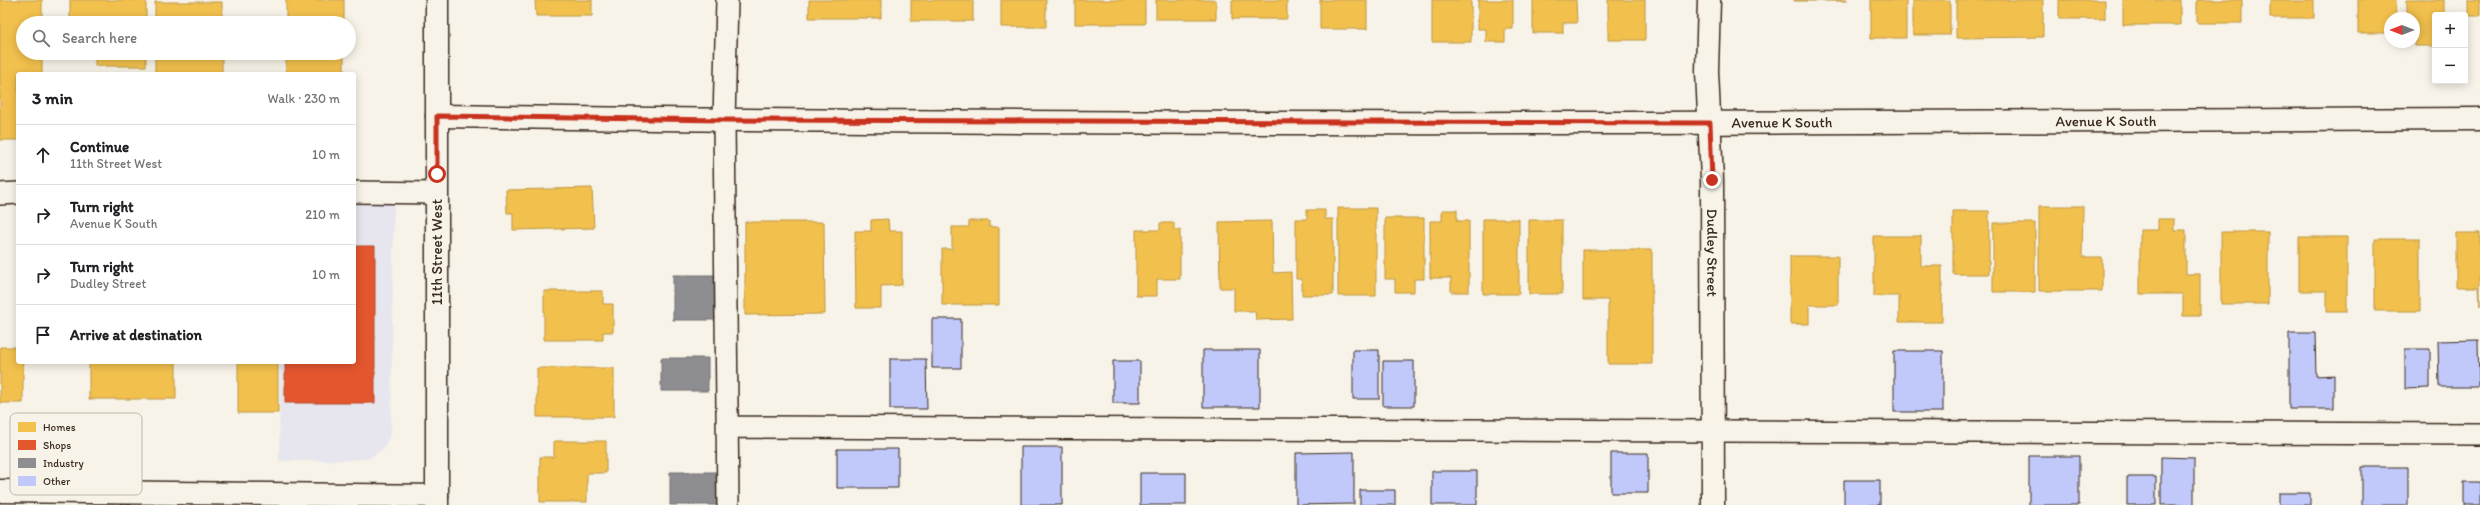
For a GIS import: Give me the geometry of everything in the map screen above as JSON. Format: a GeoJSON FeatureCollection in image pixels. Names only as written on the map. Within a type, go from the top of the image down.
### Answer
{"type":"FeatureCollection","features":[{"type":"Feature","properties":{"kind":"street","name":"11th Street West"},"geometry":{"type":"LineString","coordinates":[[437,0],[437,501]]}},
{"type":"Feature","properties":{"kind":"street","name":"Dudley Street"},"geometry":{"type":"LineString","coordinates":[[1709,0],[1707,71],[1710,123],[1714,430],[1713,505]]}},
{"type":"Feature","properties":{"kind":"street","name":"Avenue K South"},"geometry":{"type":"LineString","coordinates":[[437,116],[724,120],[1710,123],[2480,119]]}},
{"type":"Feature","properties":{"kind":"street"},"geometry":{"type":"LineString","coordinates":[[0,491],[10,491]]}},
{"type":"Feature","properties":{"kind":"street"},"geometry":{"type":"LineString","coordinates":[[142,494],[437,501]]}},
{"type":"Feature","properties":{"kind":"lane"},"geometry":{"type":"LineString","coordinates":[[727,0],[724,120],[728,505]]}},
{"type":"Feature","properties":{"kind":"lane"},"geometry":{"type":"LineString","coordinates":[[356,192],[437,193]]}},
{"type":"Feature","properties":{"kind":"lane"},"geometry":{"type":"LineString","coordinates":[[0,194],[16,193]]}},
{"type":"Feature","properties":{"kind":"lane"},"geometry":{"type":"LineString","coordinates":[[728,427],[2480,434]]}},
{"type":"Feature","properties":{"kind":"shaded area"},"geometry":{"type":"Polygon","coordinates":[[[356,192],[394,192],[391,434],[384,448],[370,458],[352,460],[279,461],[280,364],[356,364],[356,192]]]}},
{"type":"Feature","properties":{"kind":"building: Homes"},"geometry":{"type":"Polygon","coordinates":[[[0,0],[42,0],[42,16],[16,16],[16,60],[42,60],[42,72],[16,72],[16,140],[0,140],[0,0]]]}},
{"type":"Feature","properties":{"kind":"building: Homes"},"geometry":{"type":"Polygon","coordinates":[[[70,0],[146,0],[146,16],[70,16],[70,0]]]}},
{"type":"Feature","properties":{"kind":"building: Homes"},"geometry":{"type":"Polygon","coordinates":[[[286,0],[344,0],[344,16],[286,16],[286,0]]]}},
{"type":"Feature","properties":{"kind":"building: Homes"},"geometry":{"type":"Polygon","coordinates":[[[535,0],[592,0],[592,16],[536,16],[535,0]]]}},
{"type":"Feature","properties":{"kind":"building: Homes"},"geometry":{"type":"Polygon","coordinates":[[[809,0],[881,0],[881,18],[809,18],[809,0]]]}},
{"type":"Feature","properties":{"kind":"building: Homes"},"geometry":{"type":"Polygon","coordinates":[[[911,0],[973,0],[973,21],[911,21],[911,0]]]}},
{"type":"Feature","properties":{"kind":"building: Homes"},"geometry":{"type":"Polygon","coordinates":[[[1001,0],[1046,0],[1046,27],[1001,27],[1001,0]]]}},
{"type":"Feature","properties":{"kind":"building: Homes"},"geometry":{"type":"Polygon","coordinates":[[[1075,0],[1145,0],[1145,24],[1075,24],[1075,0]]]}},
{"type":"Feature","properties":{"kind":"building: Homes"},"geometry":{"type":"Polygon","coordinates":[[[1156,0],[1216,0],[1216,19],[1156,19],[1156,0]]]}},
{"type":"Feature","properties":{"kind":"building: Homes"},"geometry":{"type":"Polygon","coordinates":[[[1232,0],[1287,0],[1287,19],[1232,19],[1232,0]]]}},
{"type":"Feature","properties":{"kind":"building: Homes"},"geometry":{"type":"Polygon","coordinates":[[[1320,0],[1367,0],[1367,29],[1320,29],[1320,0]]]}},
{"type":"Feature","properties":{"kind":"building: Homes"},"geometry":{"type":"Polygon","coordinates":[[[1432,0],[1471,0],[1471,42],[1432,42],[1432,0]]]}},
{"type":"Feature","properties":{"kind":"building: Homes"},"geometry":{"type":"Polygon","coordinates":[[[1478,0],[1513,0],[1513,29],[1505,29],[1505,42],[1486,42],[1486,29],[1478,29],[1478,0]]]}},
{"type":"Feature","properties":{"kind":"building: Homes"},"geometry":{"type":"Polygon","coordinates":[[[1533,0],[1576,0],[1577,23],[1563,23],[1563,33],[1533,33],[1533,0]]]}},
{"type":"Feature","properties":{"kind":"building: Homes"},"geometry":{"type":"Polygon","coordinates":[[[1608,0],[1645,0],[1645,40],[1608,40],[1608,0]]]}},
{"type":"Feature","properties":{"kind":"building: Homes"},"geometry":{"type":"Polygon","coordinates":[[[1847,0],[1847,1],[1794,1],[1847,0]]]}},
{"type":"Feature","properties":{"kind":"building: Homes"},"geometry":{"type":"Polygon","coordinates":[[[1871,0],[1906,0],[1906,38],[1871,38],[1871,0]]]}},
{"type":"Feature","properties":{"kind":"building: Homes"},"geometry":{"type":"Polygon","coordinates":[[[1913,0],[1950,0],[1950,35],[1913,35],[1913,0]]]}},
{"type":"Feature","properties":{"kind":"building: Homes"},"geometry":{"type":"Polygon","coordinates":[[[1956,0],[2043,0],[2043,37],[1956,38],[1956,0]]]}},
{"type":"Feature","properties":{"kind":"building: Homes"},"geometry":{"type":"Polygon","coordinates":[[[2059,0],[2105,0],[2105,19],[2059,19],[2059,0]]]}},
{"type":"Feature","properties":{"kind":"building: Homes"},"geometry":{"type":"Polygon","coordinates":[[[2123,0],[2180,0],[2180,25],[2123,25],[2123,0]]]}},
{"type":"Feature","properties":{"kind":"building: Homes"},"geometry":{"type":"Polygon","coordinates":[[[2197,0],[2242,0],[2242,23],[2197,23],[2197,0]]]}},
{"type":"Feature","properties":{"kind":"building: Homes"},"geometry":{"type":"Polygon","coordinates":[[[2270,0],[2314,0],[2314,18],[2270,18],[2270,0]]]}},
{"type":"Feature","properties":{"kind":"building: Homes"},"geometry":{"type":"Polygon","coordinates":[[[2358,0],[2396,0],[2396,12],[2384,12],[2384,33],[2358,33],[2358,0]]]}},
{"type":"Feature","properties":{"kind":"building: Homes"},"geometry":{"type":"Polygon","coordinates":[[[2407,0],[2444,0],[2444,12],[2432,12],[2432,46],[2420,46],[2420,12],[2407,12],[2407,0]]]}},
{"type":"Feature","properties":{"kind":"building: Homes"},"geometry":{"type":"Polygon","coordinates":[[[2469,0],[2480,0],[2480,16],[2469,16],[2469,0]]]}},
{"type":"Feature","properties":{"kind":"building: Homes"},"geometry":{"type":"Polygon","coordinates":[[[155,2],[222,2],[222,16],[155,16],[155,2]]]}},
{"type":"Feature","properties":{"kind":"building: Homes"},"geometry":{"type":"Polygon","coordinates":[[[95,60],[146,60],[146,66],[95,66],[95,60]]]}},
{"type":"Feature","properties":{"kind":"building: Homes"},"geometry":{"type":"Polygon","coordinates":[[[155,60],[222,60],[222,72],[155,72],[155,60]]]}},
{"type":"Feature","properties":{"kind":"building: Homes"},"geometry":{"type":"Polygon","coordinates":[[[286,60],[344,60],[344,72],[286,72],[286,60]]]}},
{"type":"Feature","properties":{"kind":"building: Homes"},"geometry":{"type":"Polygon","coordinates":[[[592,188],[594,228],[513,230],[513,213],[507,213],[506,190],[592,188]]]}},
{"type":"Feature","properties":{"kind":"building: Homes"},"geometry":{"type":"Polygon","coordinates":[[[2039,206],[2083,206],[2082,257],[2102,257],[2102,291],[2039,291],[2039,206]]]}},
{"type":"Feature","properties":{"kind":"building: Homes"},"geometry":{"type":"Polygon","coordinates":[[[1338,208],[1376,208],[1376,296],[1338,296],[1338,208]]]}},
{"type":"Feature","properties":{"kind":"building: Homes"},"geometry":{"type":"Polygon","coordinates":[[[1307,210],[1325,210],[1325,219],[1333,219],[1333,295],[1302,295],[1302,279],[1296,279],[1296,219],[1307,219],[1307,210]]]}},
{"type":"Feature","properties":{"kind":"building: Homes"},"geometry":{"type":"Polygon","coordinates":[[[1442,210],[1457,210],[1457,221],[1469,221],[1469,292],[1451,292],[1451,278],[1430,278],[1430,221],[1442,221],[1442,210]]]}},
{"type":"Feature","properties":{"kind":"building: Homes"},"geometry":{"type":"Polygon","coordinates":[[[1953,211],[1989,211],[1989,274],[1953,274],[1953,211]]]}},
{"type":"Feature","properties":{"kind":"building: Homes"},"geometry":{"type":"Polygon","coordinates":[[[1385,218],[1424,218],[1424,279],[1414,279],[1414,292],[1395,292],[1395,279],[1385,279],[1385,218]]]}},
{"type":"Feature","properties":{"kind":"building: Homes"},"geometry":{"type":"Polygon","coordinates":[[[888,219],[889,231],[902,231],[902,285],[881,286],[881,308],[856,308],[855,231],[871,231],[871,220],[888,219]]]}},
{"type":"Feature","properties":{"kind":"building: Homes"},"geometry":{"type":"Polygon","coordinates":[[[1483,219],[1519,219],[1519,294],[1483,294],[1483,219]]]}},
{"type":"Feature","properties":{"kind":"building: Homes"},"geometry":{"type":"Polygon","coordinates":[[[2158,219],[2174,219],[2174,230],[2186,230],[2186,274],[2200,274],[2200,316],[2183,316],[2183,294],[2140,294],[2140,230],[2158,230],[2158,219]]]}},
{"type":"Feature","properties":{"kind":"building: Homes"},"geometry":{"type":"Polygon","coordinates":[[[1529,220],[1562,220],[1562,294],[1529,294],[1529,220]]]}},
{"type":"Feature","properties":{"kind":"building: Homes"},"geometry":{"type":"Polygon","coordinates":[[[969,221],[989,221],[989,227],[999,227],[999,305],[942,305],[942,249],[952,249],[952,227],[969,227],[969,221]]]}},
{"type":"Feature","properties":{"kind":"building: Homes"},"geometry":{"type":"Polygon","coordinates":[[[1272,221],[1273,273],[1291,272],[1292,319],[1256,320],[1255,311],[1234,311],[1234,288],[1220,288],[1219,222],[1272,221]]]}},
{"type":"Feature","properties":{"kind":"building: Homes"},"geometry":{"type":"Polygon","coordinates":[[[745,222],[824,222],[825,314],[745,315],[745,222]]]}},
{"type":"Feature","properties":{"kind":"building: Homes"},"geometry":{"type":"Polygon","coordinates":[[[1160,223],[1174,223],[1174,230],[1180,230],[1180,279],[1157,279],[1157,296],[1136,296],[1136,230],[1160,230],[1160,223]]]}},
{"type":"Feature","properties":{"kind":"building: Homes"},"geometry":{"type":"Polygon","coordinates":[[[1993,223],[2035,223],[2035,292],[1993,292],[1993,223]]]}},
{"type":"Feature","properties":{"kind":"building: Homes"},"geometry":{"type":"Polygon","coordinates":[[[2221,232],[2268,232],[2268,304],[2221,304],[2221,232]]]}},
{"type":"Feature","properties":{"kind":"building: Homes"},"geometry":{"type":"Polygon","coordinates":[[[2456,233],[2480,233],[2480,306],[2479,287],[2456,287],[2456,233]]]}},
{"type":"Feature","properties":{"kind":"building: Homes"},"geometry":{"type":"Polygon","coordinates":[[[1874,236],[1921,236],[1921,266],[1942,266],[1942,322],[1899,322],[1899,296],[1874,296],[1874,236]]]}},
{"type":"Feature","properties":{"kind":"building: Homes"},"geometry":{"type":"Polygon","coordinates":[[[2299,237],[2347,237],[2347,312],[2327,312],[2327,291],[2299,291],[2299,237]]]}},
{"type":"Feature","properties":{"kind":"building: Homes"},"geometry":{"type":"Polygon","coordinates":[[[2375,239],[2420,239],[2420,311],[2375,311],[2375,239]]]}},
{"type":"Feature","properties":{"kind":"building: Homes"},"geometry":{"type":"Polygon","coordinates":[[[1583,250],[1652,250],[1652,364],[1608,364],[1608,300],[1583,300],[1583,250]]]}},
{"type":"Feature","properties":{"kind":"building: Homes"},"geometry":{"type":"Polygon","coordinates":[[[1790,256],[1838,256],[1838,305],[1809,305],[1809,324],[1790,324],[1790,256]]]}},
{"type":"Feature","properties":{"kind":"building: Homes"},"geometry":{"type":"Polygon","coordinates":[[[544,291],[603,291],[603,304],[613,304],[613,332],[603,332],[603,340],[544,340],[544,291]]]}},
{"type":"Feature","properties":{"kind":"building: Homes"},"geometry":{"type":"Polygon","coordinates":[[[0,347],[16,347],[16,364],[23,364],[23,403],[0,403],[0,347]]]}},
{"type":"Feature","properties":{"kind":"building: Homes"},"geometry":{"type":"Polygon","coordinates":[[[89,364],[176,364],[176,399],[89,399],[89,364]]]}},
{"type":"Feature","properties":{"kind":"building: Homes"},"geometry":{"type":"Polygon","coordinates":[[[238,364],[278,364],[278,413],[238,413],[238,364]]]}},
{"type":"Feature","properties":{"kind":"building: Homes"},"geometry":{"type":"Polygon","coordinates":[[[537,368],[614,368],[614,417],[537,417],[537,368]]]}},
{"type":"Feature","properties":{"kind":"building: Homes"},"geometry":{"type":"Polygon","coordinates":[[[554,441],[606,441],[606,473],[587,473],[587,502],[540,502],[540,457],[554,457],[554,441]]]}},
{"type":"Feature","properties":{"kind":"building: Shops"},"geometry":{"type":"Polygon","coordinates":[[[356,246],[375,246],[375,403],[285,403],[285,364],[356,364],[356,246]]]}},
{"type":"Feature","properties":{"kind":"building: Industry"},"geometry":{"type":"Polygon","coordinates":[[[673,275],[720,275],[720,320],[673,320],[673,275]]]}},
{"type":"Feature","properties":{"kind":"building: Industry"},"geometry":{"type":"Polygon","coordinates":[[[661,358],[708,358],[708,391],[661,391],[661,358]]]}},
{"type":"Feature","properties":{"kind":"building: Industry"},"geometry":{"type":"Polygon","coordinates":[[[670,472],[718,472],[718,505],[670,505],[670,472]]]}},
{"type":"Feature","properties":{"kind":"building: Other"},"geometry":{"type":"Polygon","coordinates":[[[932,319],[961,319],[961,368],[932,368],[932,319]]]}},
{"type":"Feature","properties":{"kind":"building: Other"},"geometry":{"type":"Polygon","coordinates":[[[2289,333],[2315,333],[2316,376],[2334,375],[2334,409],[2289,409],[2289,333]]]}},
{"type":"Feature","properties":{"kind":"building: Other"},"geometry":{"type":"Polygon","coordinates":[[[2478,340],[2479,387],[2439,387],[2438,341],[2478,340]]]}},
{"type":"Feature","properties":{"kind":"building: Other"},"geometry":{"type":"Polygon","coordinates":[[[2405,349],[2430,349],[2430,388],[2405,389],[2405,349]]]}},
{"type":"Feature","properties":{"kind":"building: Other"},"geometry":{"type":"Polygon","coordinates":[[[1203,350],[1260,350],[1260,407],[1203,407],[1203,350]]]}},
{"type":"Feature","properties":{"kind":"building: Other"},"geometry":{"type":"Polygon","coordinates":[[[1353,350],[1379,350],[1379,399],[1353,399],[1353,350]]]}},
{"type":"Feature","properties":{"kind":"building: Other"},"geometry":{"type":"Polygon","coordinates":[[[1894,351],[1943,351],[1943,412],[1894,412],[1894,351]]]}},
{"type":"Feature","properties":{"kind":"building: Other"},"geometry":{"type":"Polygon","coordinates":[[[890,359],[926,359],[927,409],[890,409],[890,359]]]}},
{"type":"Feature","properties":{"kind":"building: Other"},"geometry":{"type":"Polygon","coordinates":[[[1113,361],[1140,361],[1140,403],[1113,403],[1113,361]]]}},
{"type":"Feature","properties":{"kind":"building: Other"},"geometry":{"type":"Polygon","coordinates":[[[1383,361],[1414,361],[1414,406],[1383,406],[1383,361]]]}},
{"type":"Feature","properties":{"kind":"building: Other"},"geometry":{"type":"Polygon","coordinates":[[[1021,447],[1062,447],[1062,505],[1021,505],[1021,447]]]}},
{"type":"Feature","properties":{"kind":"building: Other"},"geometry":{"type":"Polygon","coordinates":[[[837,449],[898,449],[898,488],[837,488],[837,449]]]}},
{"type":"Feature","properties":{"kind":"building: Other"},"geometry":{"type":"Polygon","coordinates":[[[1354,452],[1354,504],[1296,505],[1296,453],[1354,452]]]}},
{"type":"Feature","properties":{"kind":"building: Other"},"geometry":{"type":"Polygon","coordinates":[[[1611,453],[1648,453],[1648,493],[1611,493],[1611,453]]]}},
{"type":"Feature","properties":{"kind":"building: Other"},"geometry":{"type":"Polygon","coordinates":[[[2029,456],[2079,456],[2079,505],[2029,505],[2029,456]]]}},
{"type":"Feature","properties":{"kind":"building: Other"},"geometry":{"type":"Polygon","coordinates":[[[2161,457],[2194,458],[2194,505],[2161,505],[2161,457]]]}},
{"type":"Feature","properties":{"kind":"building: Other"},"geometry":{"type":"Polygon","coordinates":[[[2362,467],[2408,467],[2408,505],[2362,505],[2362,467]]]}},
{"type":"Feature","properties":{"kind":"building: Other"},"geometry":{"type":"Polygon","coordinates":[[[1432,471],[1477,471],[1477,505],[1432,505],[1432,471]]]}},
{"type":"Feature","properties":{"kind":"building: Other"},"geometry":{"type":"Polygon","coordinates":[[[1140,473],[1186,473],[1186,505],[1140,505],[1140,473]]]}},
{"type":"Feature","properties":{"kind":"building: Other"},"geometry":{"type":"Polygon","coordinates":[[[2127,477],[2156,477],[2156,505],[2127,505],[2127,477]]]}},
{"type":"Feature","properties":{"kind":"building: Other"},"geometry":{"type":"Polygon","coordinates":[[[1844,480],[1880,480],[1880,505],[1844,505],[1844,480]]]}},
{"type":"Feature","properties":{"kind":"building: Other"},"geometry":{"type":"Polygon","coordinates":[[[2464,482],[2480,482],[2480,505],[2464,505],[2464,482]]]}},
{"type":"Feature","properties":{"kind":"building: Other"},"geometry":{"type":"Polygon","coordinates":[[[1360,490],[1395,490],[1395,505],[1360,505],[1360,490]]]}},
{"type":"Feature","properties":{"kind":"building: Other"},"geometry":{"type":"Polygon","coordinates":[[[2279,493],[2310,493],[2310,505],[2279,505],[2279,493]]]}},
{"type":"Feature","properties":{"kind":"route"},"geometry":{"type":"LineString","coordinates":[[437,174],[437,116],[724,120],[1710,123],[1712,180]]}}]}
